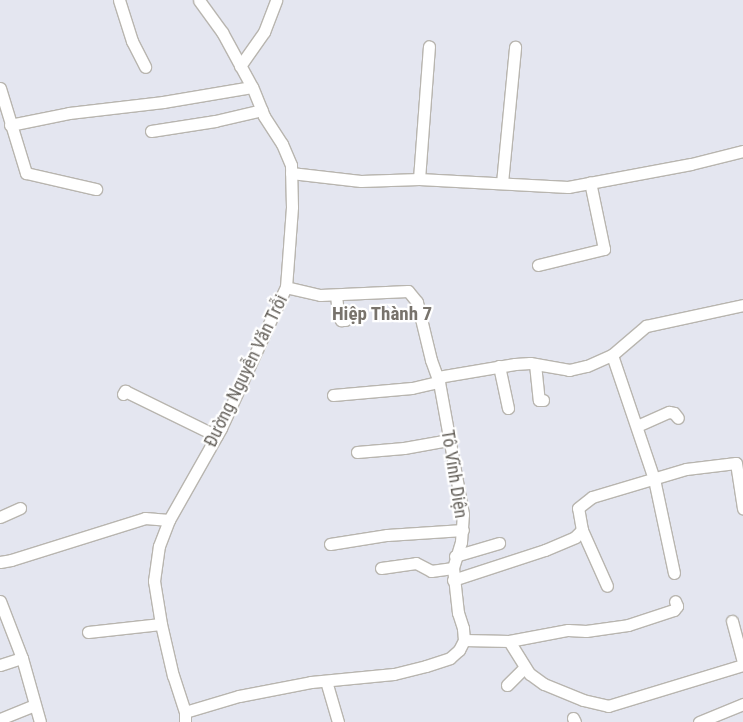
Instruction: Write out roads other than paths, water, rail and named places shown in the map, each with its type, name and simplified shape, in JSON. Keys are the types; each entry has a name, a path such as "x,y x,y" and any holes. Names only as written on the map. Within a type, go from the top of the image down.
{"street":[{"path":"119,0 132,41 145,67"},
{"name":"Đường Nguyễn Văn Trỗi","path":"185,717 161,624 154,581 159,546 170,520 217,436 264,339 286,287 292,207 291,165 282,144 262,110 252,87 222,32 199,0"},
{"path":"240,66 264,32 276,0"},
{"path":"419,179 429,46"},
{"path":"502,183 515,47"},
{"path":"10,125 69,112 163,102 252,87"},
{"path":"0,91 26,173 96,188"},
{"path":"151,131 214,121 262,110"},
{"path":"291,172 361,181 419,179 568,186 691,164 743,152"},
{"path":"538,265 605,248 590,182"},
{"name":"Tô Vĩnh Diện","path":"286,287 320,295 408,292 417,302 431,360 438,379 464,514 463,530 453,568 458,613 464,628 464,640"},
{"path":"336,295 338,314 341,320 345,320"},
{"path":"333,395 412,388 438,379 499,366 535,364 569,370 587,366 612,355 646,326 743,305"},
{"path":"612,355 654,479 674,573"},
{"path":"535,364 539,400 543,400"},
{"path":"499,366 508,408"},
{"path":"123,394 125,391 217,436"},
{"path":"637,426 669,412 674,413 678,418"},
{"path":"357,452 404,448 449,440"},
{"path":"607,586 582,530 578,508 592,497 686,469 734,462 737,465 743,508"},
{"path":"0,517 20,508"},
{"path":"0,562 145,518 170,520"},
{"path":"330,544 387,535 463,530"},
{"path":"453,580 545,550 575,537 582,530"},
{"path":"455,556 499,543"},
{"path":"381,568 416,563 431,571 453,568"},
{"path":"0,600 22,658 40,722"},
{"path":"185,717 246,695 326,681 394,674 426,666 450,658 459,650 464,640 509,641 568,630 586,631 628,625 674,610 677,606 676,601"},
{"path":"509,641 530,674 544,684 594,704 608,706 743,664 732,621"},
{"path":"88,632 161,624"},
{"path":"0,665 22,658"},
{"path":"507,685 525,667"},
{"path":"326,681 338,722"},
{"path":"698,722 743,704"},
{"path":"0,719 34,705"}],"district":[{"name":"Hiệp Thành 7","path":"382,314"}]}
